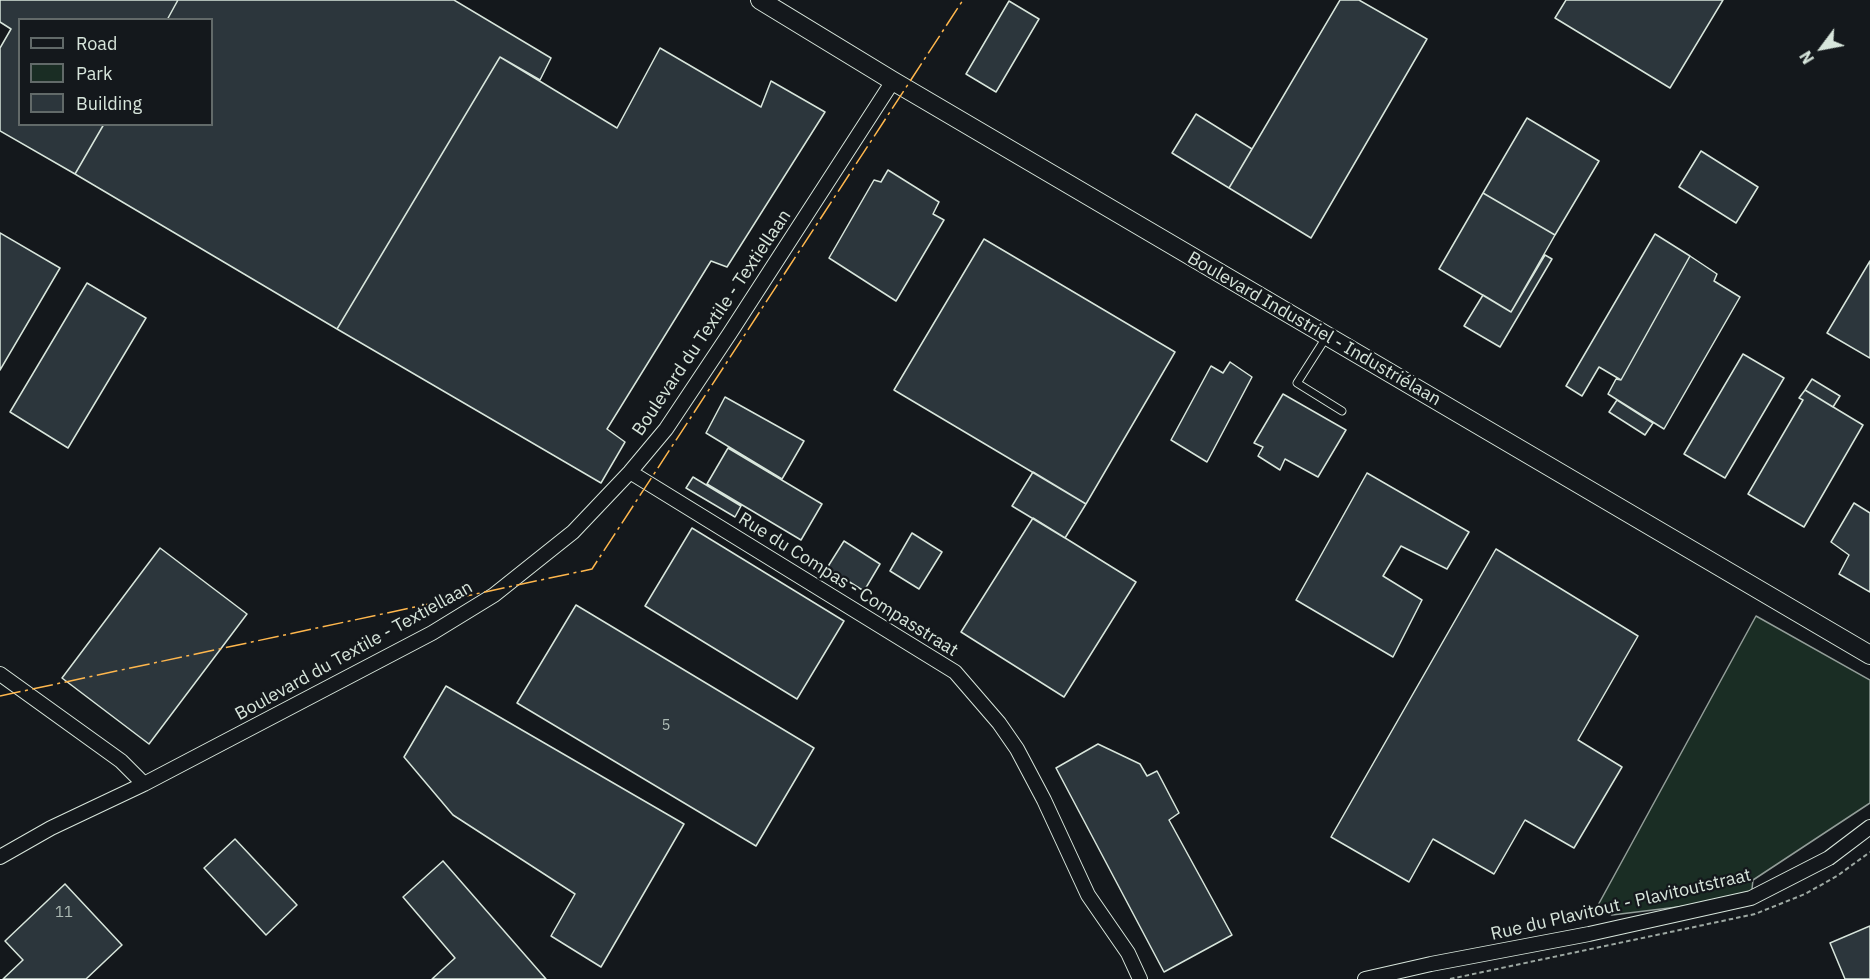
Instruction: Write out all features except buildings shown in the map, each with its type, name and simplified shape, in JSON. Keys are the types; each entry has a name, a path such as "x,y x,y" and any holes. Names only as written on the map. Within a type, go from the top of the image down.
{"main road":[{"name":"Boulevard Industriel - Industriélaan","path":"760,0 893,81 1870,655"}],"street":[{"name":"Boulevard du Textile - Textiellaan","path":"0,857 51,828 144,784 432,633 494,595 573,532 630,472 666,429 893,81"},
{"name":"Rue du Compas - Compasstraat","path":"630,472 955,672 999,723 1017,749 1044,800 1088,895 1128,953 1140,979"},
{"path":"0,674 121,761 144,784"},
{"name":"Rue du Plavitout - Plavitoutstraat","path":"1365,979 1589,934 1751,898 1829,858 1870,827"}],"lane":[{"path":"1327,336 1297,383 1342,411"}],"green space":[{"path":"1756,616 1870,680 1870,803 1753,880 1751,898 1612,915 1597,907"}],"power":[{"path":"0,696 592,569 963,0"}]}
